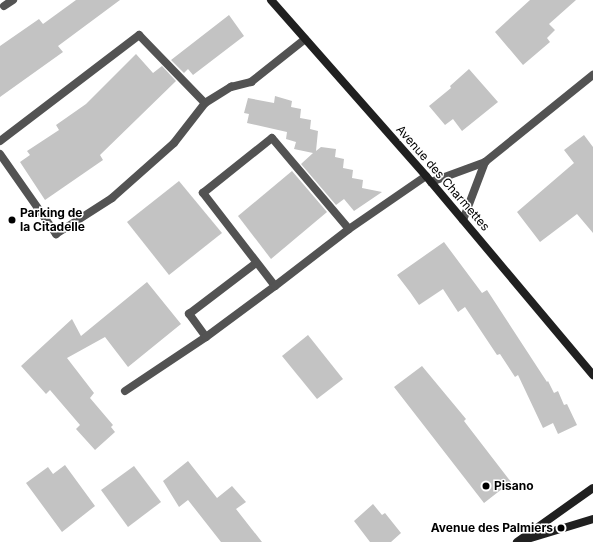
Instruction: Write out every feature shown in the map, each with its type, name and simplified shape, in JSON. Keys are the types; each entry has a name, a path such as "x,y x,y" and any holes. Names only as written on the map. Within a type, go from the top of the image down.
{"street":[{"name":"Avenue des Charmettes","path":"271,0 429,179 593,375"},
{"path":"518,542 593,488"},
{"path":"518,542 593,519"}],"lane":[{"path":"4,6 13,0"},
{"path":"0,141 139,36 205,103"},
{"path":"0,154 56,234 112,198 174,144 205,103 231,87 251,82 305,38"},
{"path":"125,392 206,337 275,286 349,228 429,179 485,162 593,76"},
{"path":"275,286 203,193 272,138 349,228"},
{"path":"463,220 485,162"},
{"path":"206,337 189,314 256,263"}],"building":[{"path":"76,0 120,0 58,46 63,52 0,97 0,46 39,19 43,24"},
{"path":"530,0 576,0 549,24 555,30 547,38 550,42 523,65 495,32"},
{"path":"229,15 244,36 193,75 188,69 184,73 171,60"},
{"path":"136,54 153,73 162,66 176,81 100,155 103,160 45,200 20,162 30,155 27,151 59,130 56,125 86,104"},
{"path":"469,69 498,102 462,131 453,119 445,125 429,106 451,88 450,86"},
{"path":"275,96 292,101 291,107 301,109 300,118 311,120 310,129 318,131 316,151 321,147 336,149 335,157 344,159 343,168 353,170 352,178 363,180 362,188 382,192 354,211 344,199 336,205 301,164 313,153 294,149 296,142 286,139 287,132 247,123 249,114 244,113 248,98 274,103"},
{"path":"584,135 593,147 593,233 577,214 540,242 517,212 574,163 564,150"},
{"path":"292,171 327,212 271,259 238,216"},
{"path":"179,181 222,233 169,275 127,222"},
{"path":"444,242 482,293 487,290 547,382 548,381 554,393 558,391 564,405 567,404 577,425 558,434 553,423 543,428 518,375 515,377 500,354 497,355 465,307 458,312 443,289 419,305 397,275"},
{"path":"147,282 181,324 128,367 105,337 67,358 94,393 90,398 113,425 111,427 115,432 95,450 76,429 80,425 50,390 46,394 21,366 72,319 81,336"},
{"path":"308,335 343,379 317,399 282,356"},
{"path":"422,366 466,419 464,421 511,482 484,503 394,387"},
{"path":"188,461 217,498 232,486 246,502 236,509 262,542 221,542 188,500 179,507 163,481"},
{"path":"65,465 95,506 62,532 26,483 48,467 53,474"},
{"path":"134,466 161,502 128,527 101,490"},
{"path":"373,504 382,515 385,513 401,533 391,542 370,542 354,521"}],"place":[{"name":"Parking de la Citadelle","path":"12,220"},
{"name":"Pisano","path":"486,486"},
{"name":"Avenue des Palmiers","path":"561,528"}]}
